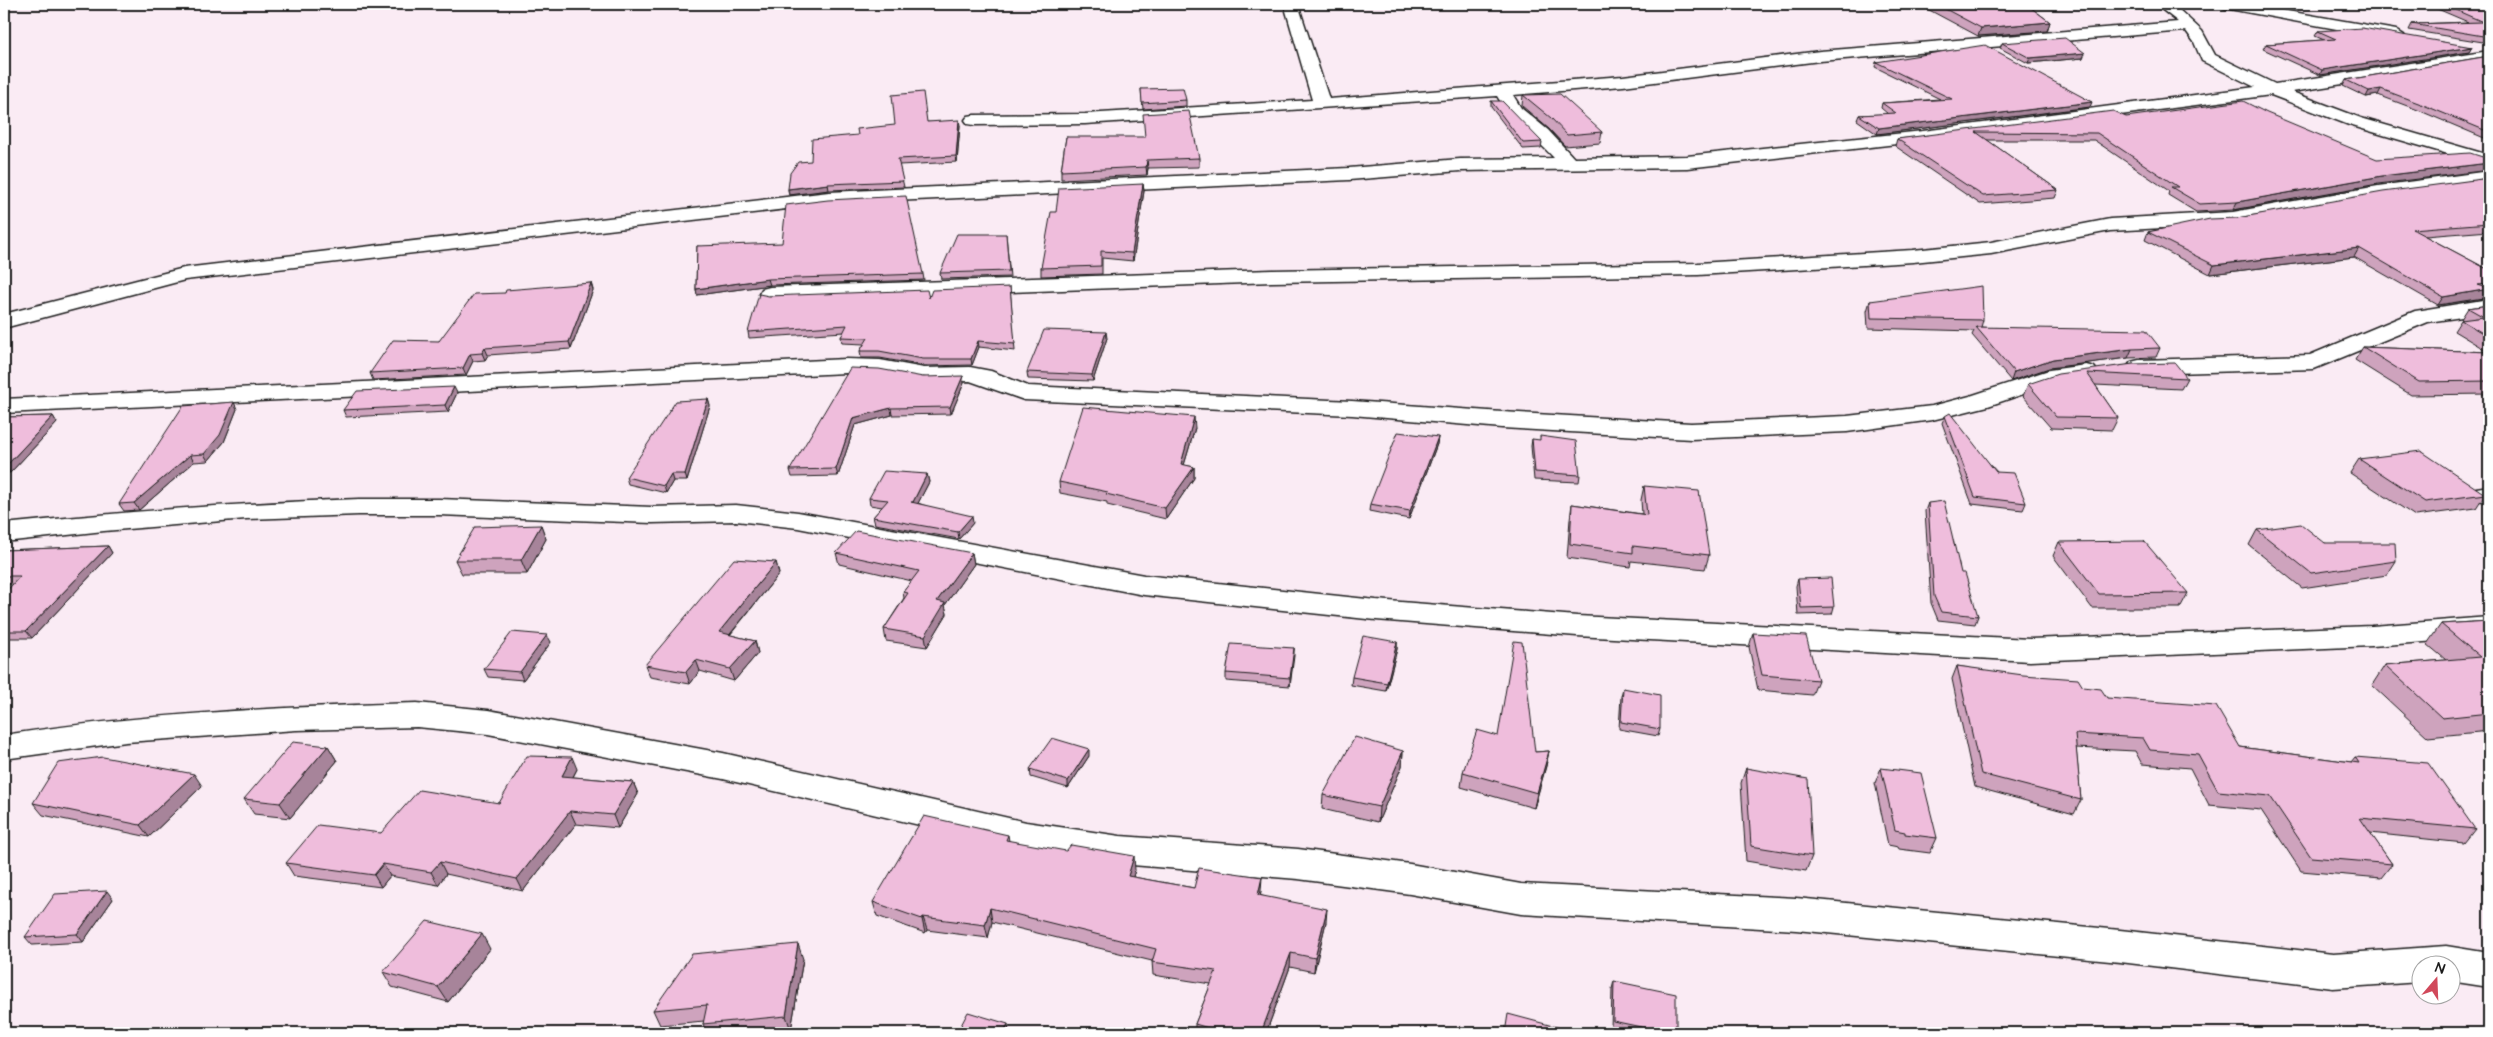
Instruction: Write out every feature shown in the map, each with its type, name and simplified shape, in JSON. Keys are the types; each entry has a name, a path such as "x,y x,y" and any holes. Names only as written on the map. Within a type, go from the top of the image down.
{"street":[{"path":"1291,4 1322,104"},
{"path":"2162,4 2177,13 2206,45 2208,58 2251,78 2271,90 2337,116 2489,161"},
{"path":"2224,4 2414,38"},
{"path":"974,120 1085,119 1322,104 1623,81 1820,56 2189,26"},
{"path":"2461,45 2489,48"},
{"path":"4,321 184,274 829,198 1349,174 1460,165 1713,160 1923,136 2271,90 2489,56"},
{"path":"1501,90 1514,110 1542,134 1569,164"},
{"path":"770,294 1272,276 1698,269 1904,256 1991,248 2102,226 2233,218 2378,192 2489,177"},
{"path":"4,406 853,366 924,374 970,374 983,376 1024,393 1352,408 1502,420 1691,431 1847,424 1932,414 1979,401 2048,378 2116,369 2314,362 2423,316 2489,306"},
{"path":"4,533 104,522 227,512 350,508 439,507 652,515 736,513 798,520 1144,584 1376,610 1577,626 2030,650 2372,636 2489,627"},
{"path":"4,747 126,730 296,718 416,715 488,722 723,766 1017,834 1120,850 1298,864 1410,879 1521,899 1796,914 2120,946 2333,971 2410,966"},
{"path":"2460,965 2489,970"}],"building":[{"path":"1936,4 2026,4 2050,22 1981,28"},
{"path":"2442,4 2489,4 2489,37 2412,24 2483,22"},
{"path":"2362,28 2472,47 2322,70 2266,44 2336,39 2318,31"},
{"path":"2065,38 2085,53 2030,58 2002,43"},
{"path":"1985,45 2092,102 1879,128 1859,115 1896,113 1882,103 1952,99 1876,62"},
{"path":"2489,56 2489,132 2381,89 2369,91 2346,80"},
{"path":"1183,88 1186,100 1142,103 1141,89"},
{"path":"923,92 927,122 959,120 956,156 898,159 903,181 828,184 788,189 790,173 798,162 811,161 812,139 858,135 857,129 895,125 892,95"},
{"path":"1560,94 1602,132 1567,135 1551,118 1523,95"},
{"path":"1491,101 1502,101 1542,142 1523,143"},
{"path":"2243,101 2377,159 2470,153 2489,159 2489,163 2382,176 2237,202 2200,204 2171,187 2178,187 2097,133 1976,132 2058,190 1983,196 1897,139 2113,111 2126,117"},
{"path":"1189,111 1199,158 1147,160 1146,167 1061,171 1066,137 1145,137 1143,114"},
{"path":"2489,178 2489,223 2412,229 2489,270 2489,284 2477,285 2489,289 2443,297 2359,248 2214,265 2148,232 2210,219 2237,218 2383,192"},
{"path":"1143,184 1132,253 1101,251 1101,266 1041,268 1051,212 1056,212 1059,188"},
{"path":"906,196 923,274 768,279 696,289 697,246 782,243 786,205 828,200"},
{"path":"957,234 1006,234 1009,271 940,273"},
{"path":"591,283 569,342 485,348 482,353 470,354 463,368 370,373 393,340 439,341 474,294 505,293 506,290"},
{"path":"1982,286 1983,320 1871,318 1870,301"},
{"path":"1010,287 1015,344 978,341 971,359 923,359 879,351 860,351 868,338 841,337 847,325 748,332 759,294 769,296 927,290 929,298 932,290"},
{"path":"2489,305 2489,337 2461,320 2484,317 2468,308"},
{"path":"1976,327 2146,330 2160,348 2132,349 2053,359 2014,372"},
{"path":"1044,330 1106,332 1092,375 1027,372"},
{"path":"2363,347 2489,352 2489,381 2419,382"},
{"path":"2175,363 2187,378 2087,373 2118,418 2056,417 2028,384 2058,374 2133,364"},
{"path":"850,368 879,369 923,377 963,376 950,407 891,408 853,418 836,469 790,470"},
{"path":"454,387 445,405 343,410 357,391"},
{"path":"708,399 685,474 671,474 664,486 626,477 676,401"},
{"path":"234,402 220,435 204,454 190,455 134,503 119,504 183,406"},
{"path":"1083,407 1194,417 1181,464 1194,467 1165,508 1106,494 1108,492 1059,482"},
{"path":"1950,413 1996,472 2014,473 2026,503 1975,497 1945,416"},
{"path":"53,416 6,466 4,466 4,417"},
{"path":"1398,432 1438,437 1410,511 1370,504"},
{"path":"1540,436 1576,441 1580,475 1535,472 1532,439 1540,440"},
{"path":"2421,451 2485,494 2425,502 2359,459"},
{"path":"884,471 927,474 913,502 911,502 972,516 958,532 873,517 888,500 869,498"},
{"path":"1644,486 1699,491 1709,555 1633,546 1633,553 1570,544 1572,504 1647,515"},
{"path":"1944,501 1961,573 1965,573 1978,616 1941,612 1934,596 1928,503"},
{"path":"2301,524 2325,543 2395,543 2396,561 2311,573 2257,530"},
{"path":"541,525 521,560 455,560 475,527"},
{"path":"856,531 972,553 937,601 945,603 925,636 884,629 908,593 903,592 919,571 836,553"},
{"path":"2144,541 2188,593 2099,594 2059,542"},
{"path":"108,546 26,631 4,631 4,594 20,576 4,576 4,550"},
{"path":"734,559 776,562 719,632 755,641 730,669 696,660 686,672 645,665"},
{"path":"1831,578 1834,607 1801,608 1798,579"},
{"path":"2489,621 2489,713 2442,718 2385,665 2480,657 2441,624"},
{"path":"512,632 547,635 520,672 484,669"},
{"path":"1753,633 1806,636 1818,680 1762,675"},
{"path":"1363,636 1397,642 1387,683 1352,677"},
{"path":"1514,641 1522,642 1535,752 1549,751 1537,793 1463,772 1477,730 1498,736"},
{"path":"1231,644 1294,648 1290,678 1226,673"},
{"path":"1957,666 2023,675 2078,679 2083,687 2101,689 2107,698 2216,706 2240,747 2359,763 2355,757 2428,763 2475,829 2360,818 2392,864 2311,857 2270,796 2218,791 2198,754 2150,750 2143,738 2075,734 2081,800 1981,774"},
{"path":"1623,688 1660,695 1660,729 1621,722"},
{"path":"1355,737 1403,751 1379,807 1323,795"},
{"path":"1052,738 1089,749 1068,781 1030,769"},
{"path":"293,742 328,746 280,803 244,799"},
{"path":"527,756 572,757 562,776 633,782 613,815 570,811 517,879 440,862 431,872 383,864 374,875 286,863 318,825 381,833 419,790 499,803"},
{"path":"103,757 194,774 140,825 33,803 58,763"},
{"path":"1746,768 1808,779 1812,856 1751,846"},
{"path":"1881,768 1921,773 1937,838 1905,834 1905,832 1895,830"},
{"path":"924,816 1008,835 1006,840 1066,851 1071,845 1134,856 1128,876 1194,888 1199,868 1262,877 1258,895 1327,909 1315,958 1291,953 1261,1033 1225,1033 1195,1024 1216,971 1152,962 1156,949 990,908 985,925 923,917 922,919 873,902"},
{"path":"107,891 77,934 25,937 55,894"},
{"path":"427,921 482,934 438,987 383,972"},
{"path":"798,944 786,1016 703,1024 707,1005 653,1010 692,954"},
{"path":"1614,981 1676,994 1676,1033 1613,1021"},
{"path":"968,1012 1008,1024 1003,1033 957,1033"},
{"path":"1508,1014 1568,1030 1567,1033 1505,1033"}]}
